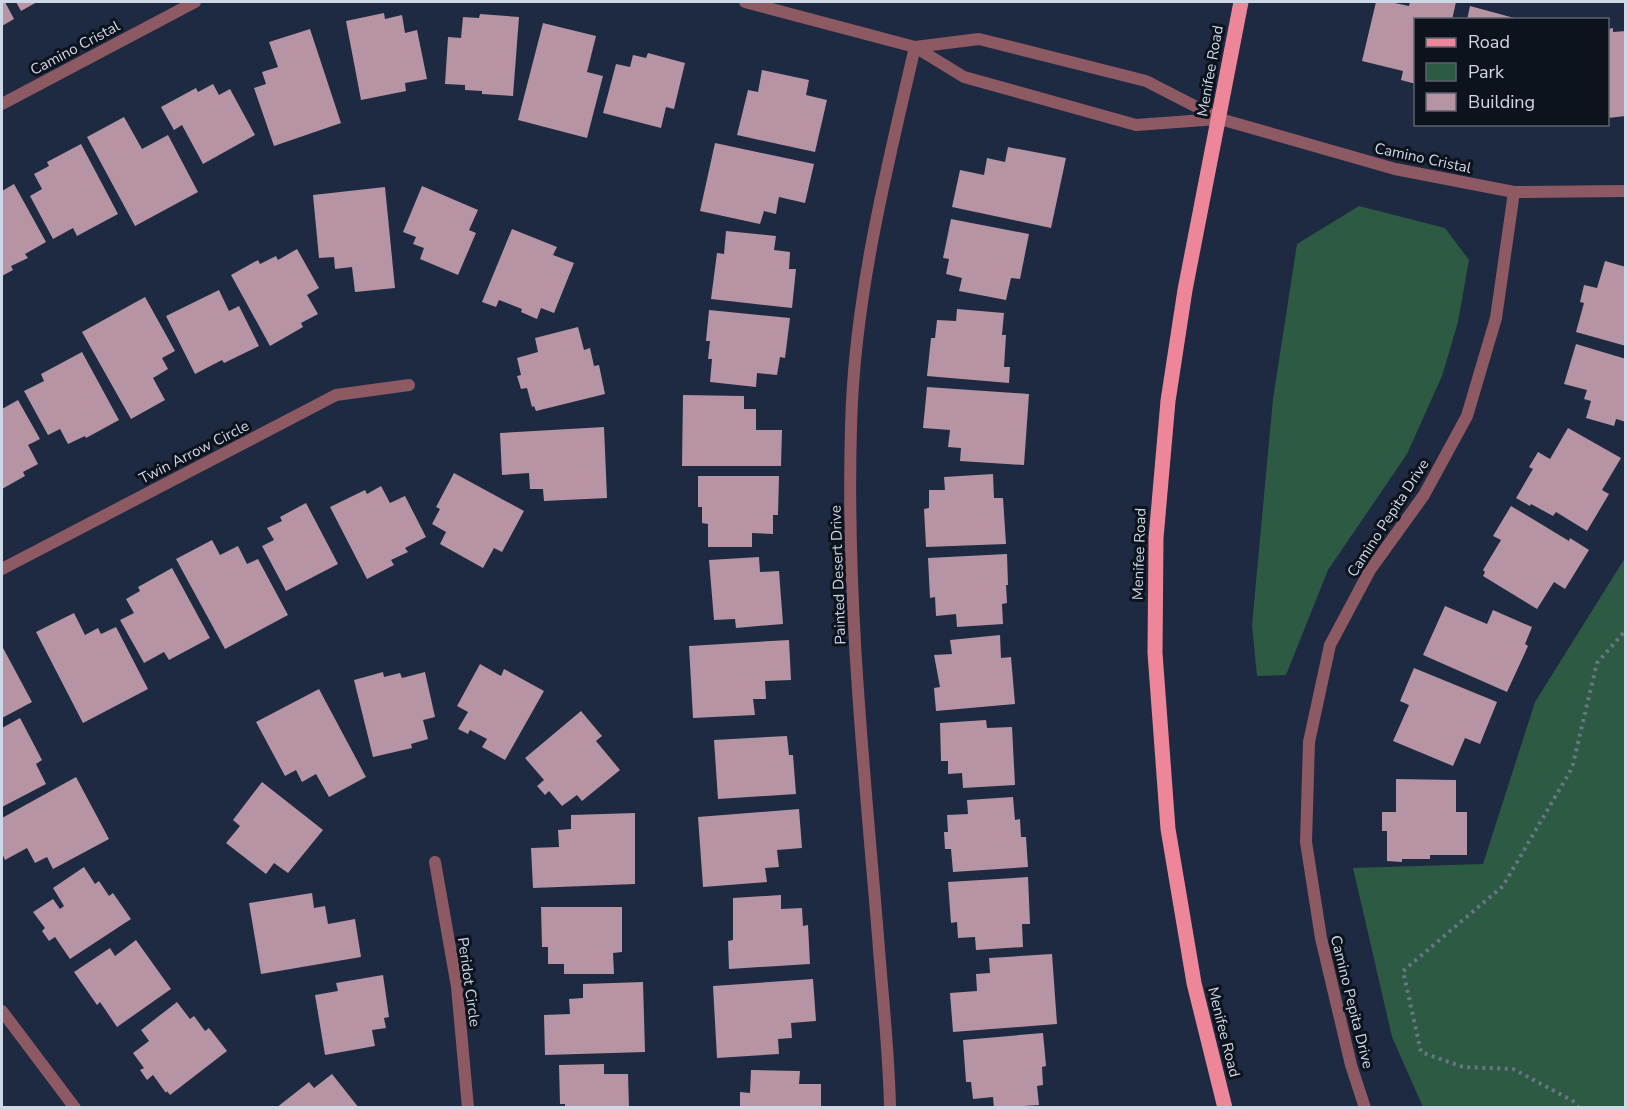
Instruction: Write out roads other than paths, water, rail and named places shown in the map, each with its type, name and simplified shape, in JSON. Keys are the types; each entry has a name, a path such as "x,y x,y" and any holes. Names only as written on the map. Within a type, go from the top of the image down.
{"main road":[{"name":"Menifee Road","path":"1225,1107 1194,983 1168,829 1155,653 1156,538 1168,401 1185,290 1241,2"}],"street":[{"name":"Camino Cristal","path":"2,104 195,2"},
{"name":"Camino Cristal","path":"745,2 915,47 964,77 1136,125 1220,119"},
{"name":"Camino Cristal","path":"915,47 979,39 1146,81 1220,119 1395,169 1514,192 1626,191"},
{"name":"Painted Desert Drive","path":"890,1107 853,631 851,425 856,350 870,250 882,187 915,47"},
{"name":"Camino Pepita Drive","path":"1365,1107 1351,1065 1321,938 1306,842 1309,742 1330,645 1370,570 1424,495 1467,416 1496,318 1514,192"},
{"name":"Twin Arrow Circle","path":"2,569 336,395 409,385"},
{"name":"Peridot Circle","path":"435,862 457,987 468,1107"},
{"path":"2,1011 75,1107"}]}
